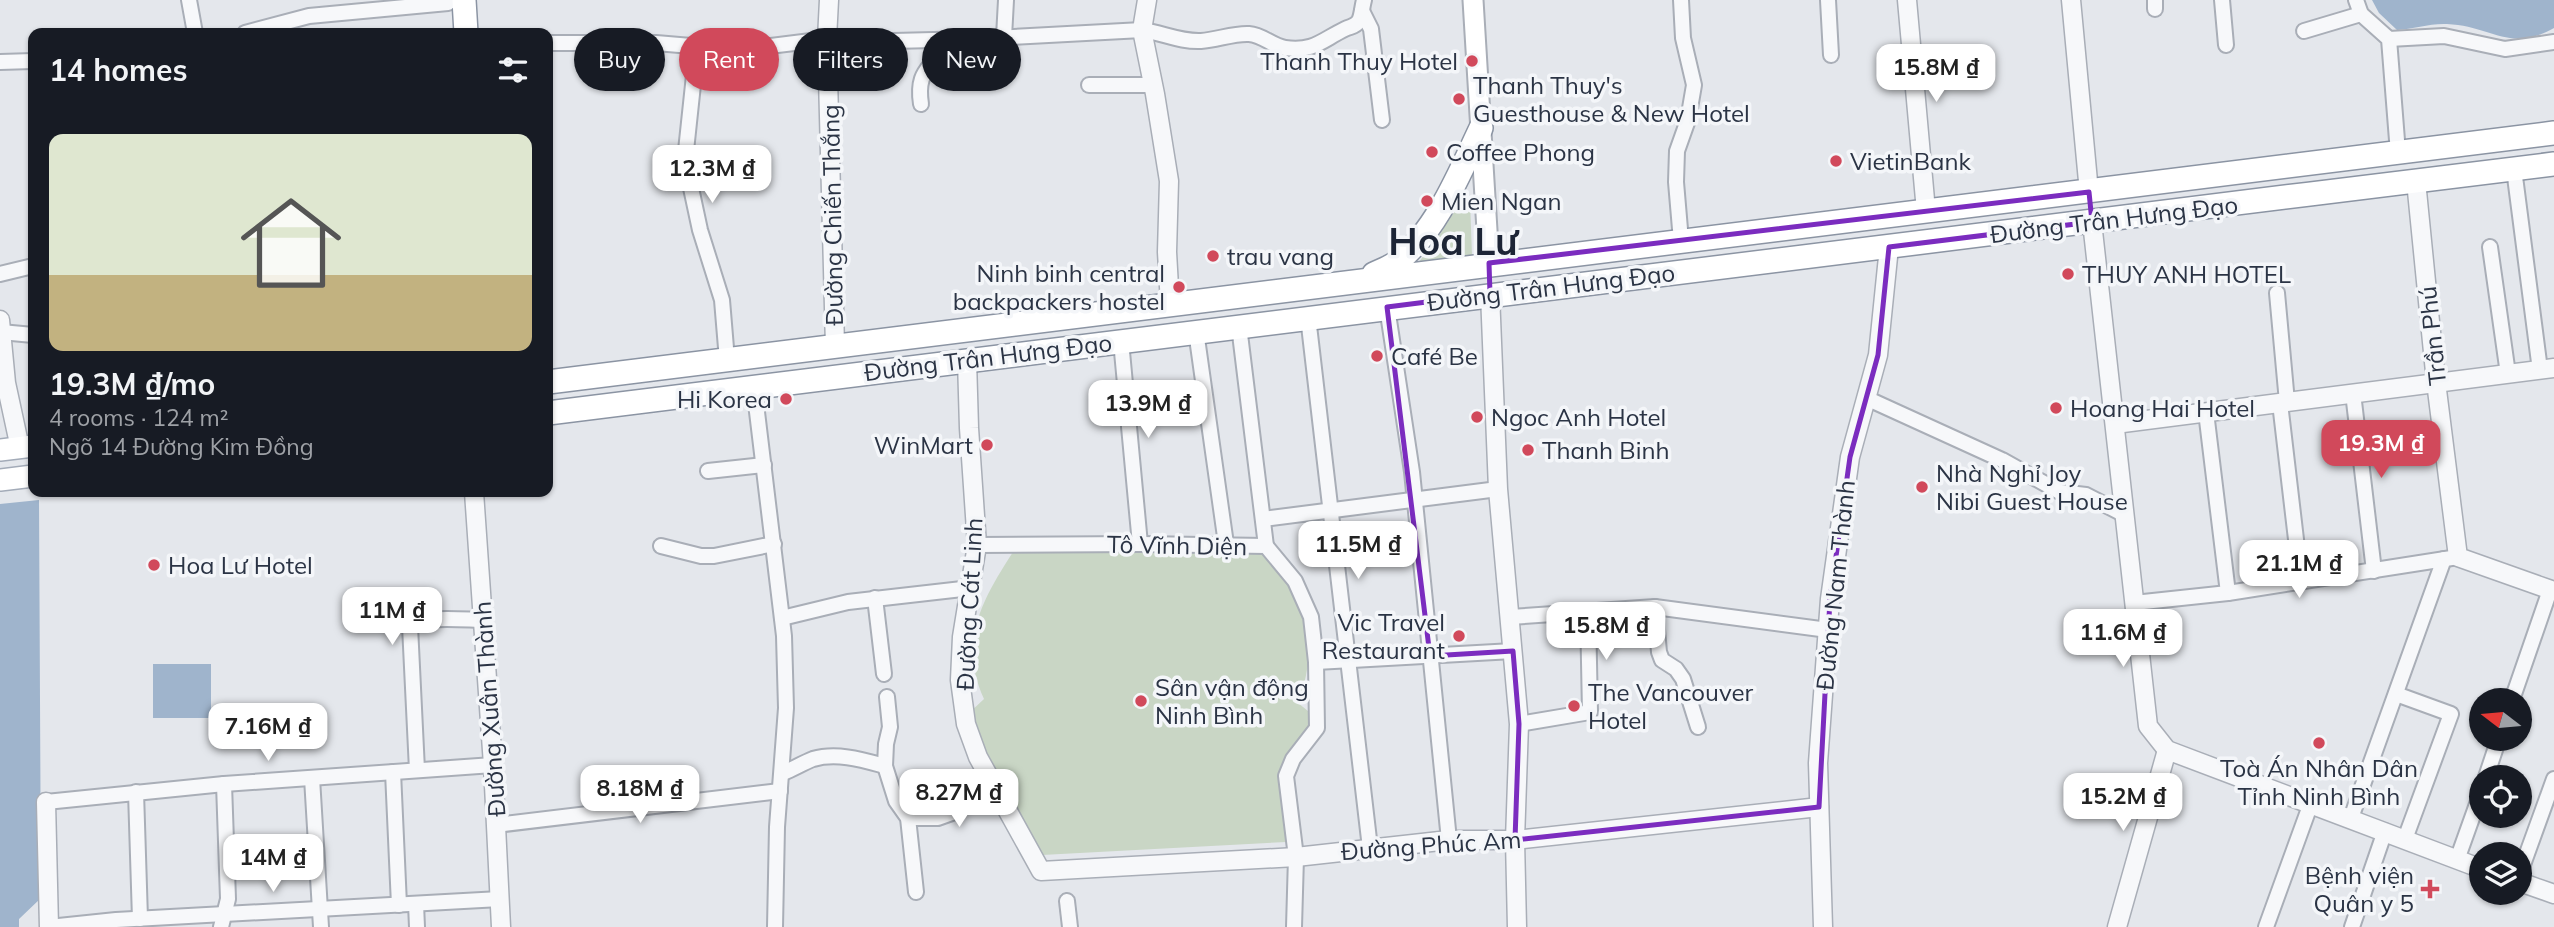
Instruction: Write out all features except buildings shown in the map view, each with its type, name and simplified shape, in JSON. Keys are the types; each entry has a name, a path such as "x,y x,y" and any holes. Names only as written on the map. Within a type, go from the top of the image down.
{"highway":[{"path":"450,28 453,1"},
{"path":"453,1 464,28"},
{"path":"1363,280 1397,263 1423,238 1459,176 1481,128"},
{"name":"Đường Trân Hưng Đạo","path":"553,381 1489,263 2089,192 2554,133"},
{"path":"2406,152 2416,181"},
{"name":"Đường Trân Hưng Đạo","path":"553,412 1490,293 1889,247 2554,164"},
{"path":"2089,192 2092,222"},
{"path":"1489,263 1490,293"}],"main road":[{"path":"1474,0 1489,263"},
{"path":"0,480 28,477"}],"street":[{"path":"189,0 193,28"},
{"name":"Đường Chiến Thắng","path":"828,28 829,0"},
{"path":"1004,28 1006,0"},
{"path":"1147,0 1142,30 1154,85 1169,181 1167,252 1170,304"},
{"path":"1681,0 1683,38 1694,85 1688,120 1677,150 1676,182 1681,241"},
{"path":"1828,0 1831,55"},
{"path":"1907,0 1926,211"},
{"path":"2071,0 2089,192"},
{"path":"2222,0 2226,45"},
{"path":"264,28 309,16 453,1"},
{"path":"1021,36 1142,30 1183,41 1204,41 1248,34 1285,48 1314,47 1356,25 1363,6"},
{"path":"1363,6 1371,29 1382,120"},
{"path":"2304,32 2358,7 2389,39 2406,152"},
{"path":"2389,39 2444,36 2505,49 2554,42"},
{"path":"553,43 679,45"},
{"path":"0,62 28,61"},
{"path":"921,104 919,81 922,77"},
{"path":"1089,85 1154,85"},
{"path":"692,91 685,160 700,230 722,300 727,360"},
{"name":"Đường Chiến Thắng","path":"828,91 835,346"},
{"path":"2115,424 2547,369 2514,169"},
{"name":"Trần Phú","path":"2416,181 2451,558"},
{"path":"2092,222 2148,726 2167,750 2469,864"},
{"name":"Đường Nam Thành","path":"1823,927 1818,763 1828,630 1850,457 1878,355 1889,247"},
{"path":"2490,247 2508,374"},
{"path":"0,274 28,267"},
{"path":"1490,293 1498,489 1519,724 1515,840 1517,927"},
{"path":"2277,293 2301,582"},
{"path":"1387,307 1414,499 1449,839"},
{"path":"1308,317 1370,848"},
{"path":"0,320 7,427 18,448"},
{"path":"1239,326 1266,546"},
{"path":"1196,331 1226,544"},
{"path":"1,332 28,335"},
{"path":"1121,341 1140,544"},
{"name":"Đường Cát Linh","path":"967,360 977,545 962,637 960,680 966,724 978,757 1041,871"},
{"path":"754,387 782,618 786,708 775,927"},
{"path":"2353,393 2374,571"},
{"path":"1866,398 2002,460 2060,492 2086,495 2125,515"},
{"path":"2206,412 2228,593"},
{"path":"708,471 764,465"},
{"path":"1263,519 1498,489"},
{"name":"Đường Xuân Thành","path":"474,497 494,765 501,927"},
{"path":"662,546 701,556 714,556 774,544"},
{"name":"Tô Vĩnh Diện","path":"977,545 1266,546 1295,581 1306,605 1311,617 1316,662 1317,728 1293,759 1286,776 1296,857 1294,927"},
{"path":"2351,818 2396,694 2451,558"},
{"path":"2134,603 2228,593 2451,558 2552,590 2516,688"},
{"path":"782,618 848,602 971,588"},
{"path":"875,598 884,674"},
{"path":"1510,617 1655,607 1828,630"},
{"path":"1655,607 1659,652 1662,660 1676,669 1683,679 1698,727"},
{"path":"1519,724 1590,712 1588,612"},
{"path":"416,771 411,626 414,623 441,620 484,621"},
{"path":"1316,662 1513,651"},
{"path":"2396,694 2451,714 2405,839"},
{"path":"887,697 890,727 886,744 886,766 896,801 908,818 916,892"},
{"path":"2116,927 2167,750"},
{"path":"783,773 814,759 832,757 860,759 886,766"},
{"path":"494,765 224,784 46,802 49,927 140,919 223,920 321,909 500,899"},
{"path":"393,772 399,905"},
{"path":"312,778 321,927"},
{"path":"2531,842 2554,779"},
{"path":"223,920 228,899 224,784"},
{"path":"908,818 938,818 952,813 955,798 995,787"},
{"path":"496,825 780,791"},
{"path":"136,792 140,919"},
{"path":"2266,927 2311,803"},
{"name":"Đường Phúc Am","path":"1041,871 1296,857 1449,839 1515,840 1819,807"},
{"path":"2457,860 2469,826"},
{"path":"2352,927 2385,831"},
{"path":"2532,886 2554,894"},
{"path":"1068,901 1070,927"},
{"path":"416,904 417,927"}],"highlighted area":[{"path":"2089,192 2092,222 1889,247 1878,355 1850,457 1830,599 1819,807 1515,840 1519,724 1513,651 1430,656 1387,307 1490,294 1489,263"}],"green space":[{"path":"1463,198 1470,200 1472,256 1418,263"},
{"name":"Sân vận động Ninh Bình","path":"1265,550 1292,586 1304,614 1307,629 1308,659 1298,703 1313,715 1311,730 1279,770 1286,842 1042,855 968,714 984,699 973,659 977,622 992,587 1013,552"}],"water":[{"path":"2372,0 2554,0 2554,28 2525,38 2500,36 2447,24 2397,30 2379,13"},
{"path":"39,500 41,898 19,919 19,927 0,927 0,504"},
{"path":"153,664 211,664 211,718 153,718"}],"place":[{"name":"Thanh Thuy Hotel","path":"1472,61"},
{"name":"Thanh Thuy's Guesthouse & New Hotel","path":"1459,99"},
{"name":"Coffee Phong","path":"1432,152"},
{"name":"VietinBank","path":"1836,161"},
{"name":"Mien Ngan","path":"1427,201"},
{"name":"trau vang","path":"1213,256"},
{"name":"THUY ANH HOTEL","path":"2068,274"},
{"name":"Ninh binh central backpackers hostel","path":"1179,287"},
{"name":"Café Be","path":"1377,356"},
{"name":"Hi Korea","path":"786,399"},
{"name":"Hoang Hai Hotel","path":"2056,408"},
{"name":"Ngoc Anh Hotel","path":"1477,417"},
{"name":"WinMart","path":"987,445"},
{"name":"Thanh Binh","path":"1528,450"},
{"name":"Nhà Nghỉ Joy Nibi Guest House","path":"1922,487"},
{"name":"Hoa Lư Hotel","path":"154,565"},
{"name":"Vic Travel Restaurant","path":"1459,636"},
{"name":"Sân vận động Ninh Bình","path":"1141,701"},
{"name":"The Vancouver Hotel","path":"1574,706"},
{"name":"Toà Án Nhân Dân Tỉnh Ninh Bình","path":"2319,743"},
{"name":"Bệnh viện Quân y 5","path":"2430,889"}],"district":[{"name":"Hoa Lư","path":"1453,241"}]}
